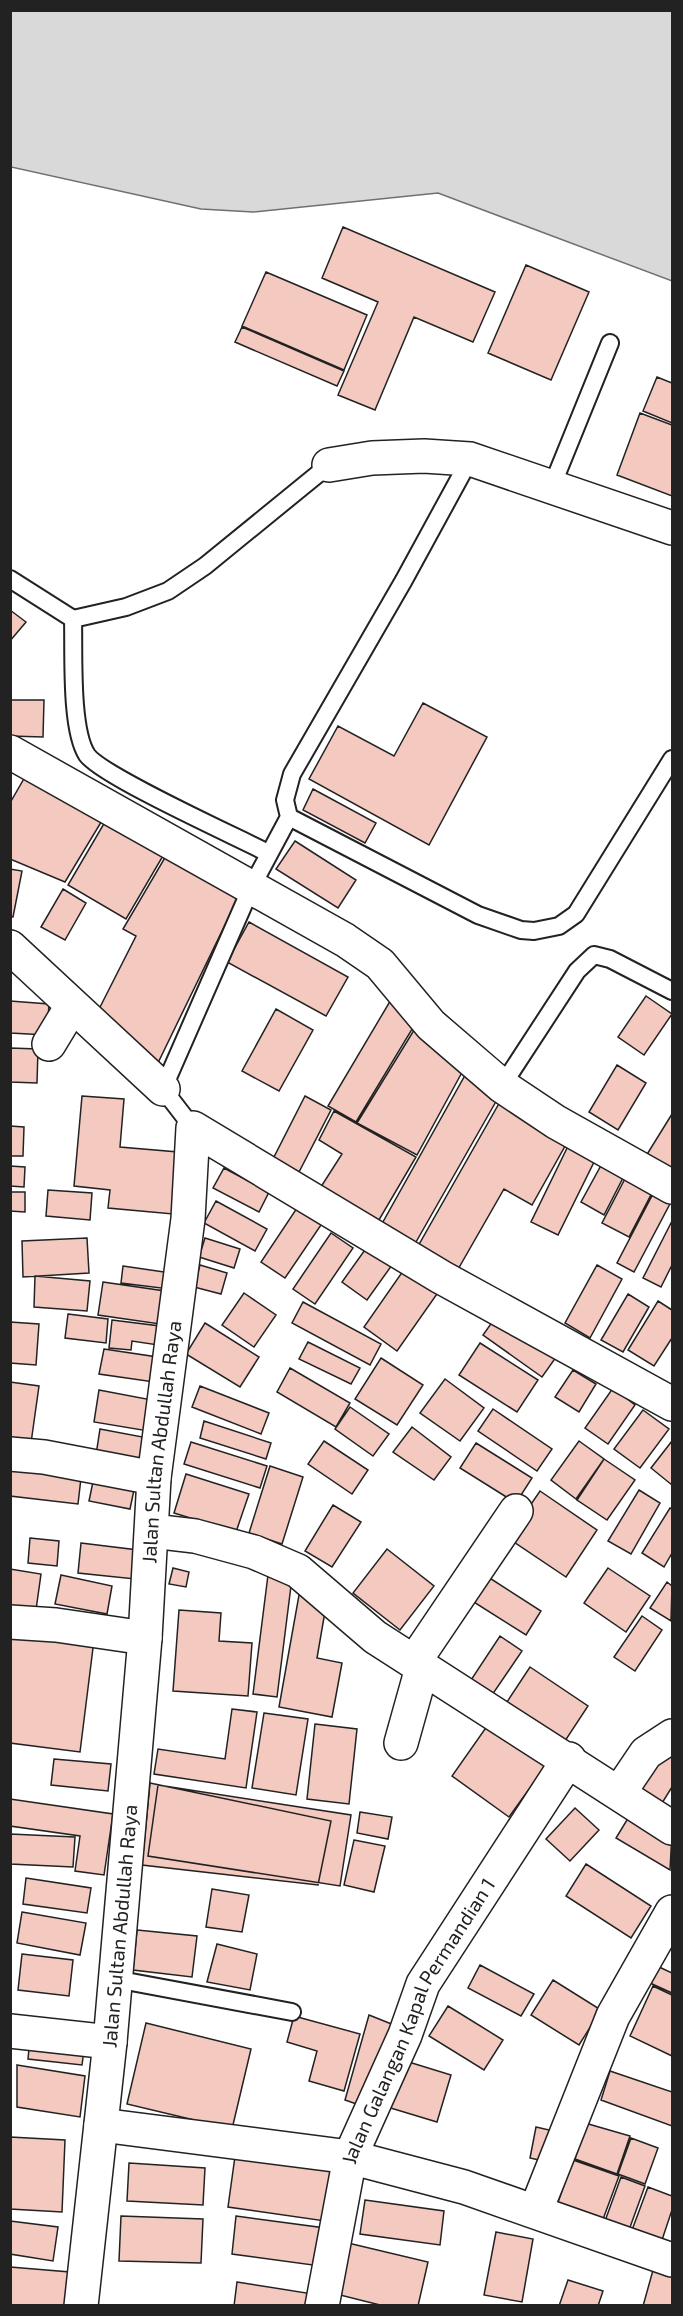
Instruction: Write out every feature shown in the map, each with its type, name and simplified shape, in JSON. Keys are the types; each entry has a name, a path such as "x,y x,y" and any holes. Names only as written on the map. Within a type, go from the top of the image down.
{"street":[{"path":"329,465 372,458 424,456 470,459 672,528"},
{"path":"10,752 345,940 380,964 431,1025 502,1086 556,1122 672,1187"},
{"path":"10,947 163,1089"},
{"path":"49,1044 72,1006"},
{"path":"193,1128 441,1277 672,1404"},
{"name":"Jalan Sultan Abdullah Raya","path":"81,2306 110,2042 145,1638 154,1478 188,1219 193,1128"},
{"path":"10,1454 44,1457 154,1478"},
{"path":"401,1743 418,1665 516,1511"},
{"path":"152,1532 195,1536 278,1561 297,1571 375,1637 569,1759 672,1828"},
{"path":"10,1622 56,1625 145,1638"},
{"path":"619,1793 646,1753 672,1736"},
{"name":"Jalan Galangan Kapal Permandian 1","path":"322,2306 350,2157 405,2035 423,1984 569,1759"},
{"path":"536,2210 614,2016 672,1912"},
{"path":"10,2031 110,2042"},
{"path":"101,2125 350,2157 464,2187 536,2210 672,2260"}],"lane":[{"path":"552,486 610,343"},
{"path":"193,1128 163,1089 251,888 289,817 285,800 292,774 404,580 470,459"},
{"path":"10,579 73,619 126,607 168,591 213,559 329,465"},
{"path":"73,619 78,733 88,756 119,777 268,853"},
{"path":"289,817 478,915 521,930 534,931 559,926 576,914 672,759"},
{"path":"502,1086 577,971 594,955 610,959 672,991"},
{"path":"115,1978 292,2012"}],"shaded area":[{"path":"11,10 672,11 672,281 438,193 253,212 201,209 11,167"}],"building":[{"path":"343,227 495,292 473,342 414,317 375,410 338,395 378,302 322,278"},
{"path":"526,265 589,292 551,380 488,353"},
{"path":"266,272 367,315 344,370 242,326"},
{"path":"242,327 344,371 337,386 235,342"},
{"path":"657,377 672,383 672,423 643,411"},
{"path":"640,413 672,425 672,496 617,475"},
{"path":"10,610 26,622 10,641"},
{"path":"10,700 44,700 43,737 10,736"},
{"path":"423,703 487,737 429,845 309,779 338,726 394,756"},
{"path":"29,770 106,814 65,882 10,859 10,803"},
{"path":"313,789 376,823 365,843 303,810"},
{"path":"109,815 167,849 126,919 68,885"},
{"path":"295,841 356,880 338,908 276,869"},
{"path":"170,849 241,892 155,1069 95,1017 136,936 123,929"},
{"path":"10,869 22,871 13,917 10,917"},
{"path":"63,889 86,903 65,940 41,927"},
{"path":"249,922 348,977 326,1016 227,962"},
{"path":"646,996 672,1014 644,1055 618,1037"},
{"path":"392,998 417,1021 356,1122 328,1106"},
{"path":"10,1001 49,1004 47,1035 10,1033"},
{"path":"276,1009 313,1030 279,1091 242,1071"},
{"path":"419,1022 466,1065 417,1155 357,1123"},
{"path":"10,1048 38,1049 37,1083 10,1082"},
{"path":"617,1065 646,1083 618,1130 589,1112"},
{"path":"468,1070 498,1098 412,1249 379,1229"},
{"path":"82,1096 124,1099 120,1147 178,1152 173,1214 108,1208 110,1190 74,1186"},
{"path":"305,1096 331,1110 299,1172 273,1159"},
{"path":"501,1100 569,1139 532,1205 504,1189 457,1271 417,1248"},
{"path":"334,1111 416,1157 376,1225 317,1193 342,1154 319,1140"},
{"path":"672,1114 672,1172 641,1164"},
{"path":"10,1126 24,1127 23,1156 10,1156"},
{"path":"570,1142 597,1156 558,1235 531,1222"},
{"path":"604,1160 626,1172 604,1215 581,1202"},
{"path":"10,1166 25,1167 24,1187 10,1186"},
{"path":"224,1168 269,1192 259,1212 213,1188"},
{"path":"628,1173 655,1187 629,1237 602,1223"},
{"path":"48,1190 92,1193 90,1220 46,1216"},
{"path":"655,1190 672,1200 634,1272 617,1263"},
{"path":"10,1192 25,1192 25,1212 10,1211"},
{"path":"216,1201 267,1229 255,1251 204,1223"},
{"path":"297,1208 321,1225 285,1278 261,1262"},
{"path":"672,1221 672,1265 661,1287 643,1278"},
{"path":"331,1233 353,1248 315,1304 293,1289"},
{"path":"87,1238 89,1273 23,1277 22,1241"},
{"path":"205,1238 240,1249 234,1268 199,1257"},
{"path":"367,1247 392,1265 367,1300 342,1282"},
{"path":"410,1261 444,1284 397,1351 364,1327"},
{"path":"200,1265 227,1273 221,1294 194,1287"},
{"path":"597,1265 622,1279 590,1338 565,1323"},
{"path":"123,1266 171,1273 169,1289 121,1283"},
{"path":"35,1276 90,1281 87,1311 34,1307"},
{"path":"103,1282 165,1291 160,1324 98,1315"},
{"path":"244,1293 276,1315 254,1347 222,1325"},
{"path":"628,1294 649,1307 623,1352 601,1340"},
{"path":"658,1301 672,1310 672,1338 654,1366 628,1350"},
{"path":"303,1302 381,1344 370,1365 292,1323"},
{"path":"500,1311 559,1353 542,1377 483,1335"},
{"path":"68,1314 108,1319 106,1343 65,1338"},
{"path":"112,1320 160,1326 158,1345 132,1341 131,1350 109,1348"},
{"path":"10,1322 39,1324 36,1365 10,1363"},
{"path":"205,1323 259,1357 240,1387 186,1354"},
{"path":"308,1342 360,1368 351,1384 299,1359"},
{"path":"480,1343 538,1380 517,1412 459,1375"},
{"path":"104,1349 164,1358 161,1383 99,1374"},
{"path":"381,1358 423,1385 397,1425 355,1399"},
{"path":"290,1368 350,1403 336,1427 277,1392"},
{"path":"573,1370 596,1384 579,1412 555,1397"},
{"path":"445,1379 484,1408 460,1441 420,1413"},
{"path":"10,1382 39,1386 31,1443 10,1440"},
{"path":"200,1386 269,1413 261,1434 192,1407"},
{"path":"613,1388 635,1405 608,1444 585,1428"},
{"path":"99,1390 152,1400 148,1431 94,1422"},
{"path":"350,1407 389,1434 373,1456 335,1429"},
{"path":"493,1409 552,1449 537,1471 478,1431"},
{"path":"643,1410 669,1429 640,1468 614,1449"},
{"path":"204,1421 271,1443 266,1459 200,1438"},
{"path":"412,1427 451,1457 434,1480 393,1452"},
{"path":"100,1429 148,1438 144,1463 96,1455"},
{"path":"324,1441 368,1470 352,1494 308,1464"},
{"path":"579,1441 604,1459 576,1499 551,1480"},
{"path":"672,1441 672,1485 651,1468"},
{"path":"191,1442 267,1466 260,1488 184,1464"},
{"path":"476,1443 532,1478 516,1503 460,1468"},
{"path":"604,1459 635,1480 607,1520 577,1500"},
{"path":"270,1466 303,1477 282,1544 249,1533"},
{"path":"10,1470 81,1478 78,1504 10,1496"},
{"path":"186,1474 249,1494 236,1532 174,1513"},
{"path":"94,1477 135,1485 130,1509 89,1501"},
{"path":"639,1490 660,1503 631,1554 608,1541"},
{"path":"540,1491 597,1530 566,1577 508,1538"},
{"path":"333,1505 361,1522 332,1567 305,1551"},
{"path":"670,1508 672,1509 672,1553 664,1567 642,1553"},
{"path":"30,1538 59,1541 57,1566 28,1563"},
{"path":"81,1543 138,1550 135,1579 78,1573"},
{"path":"387,1549 434,1586 400,1630 353,1593"},
{"path":"173,1568 189,1572 186,1587 169,1584"},
{"path":"608,1568 650,1596 626,1632 584,1603"},
{"path":"10,1569 41,1574 35,1617 10,1613"},
{"path":"61,1575 112,1586 107,1614 55,1604"},
{"path":"268,1575 292,1578 277,1697 253,1694"},
{"path":"485,1575 541,1611 526,1635 469,1599"},
{"path":"667,1582 672,1586 671,1621 650,1608"},
{"path":"299,1595 327,1600 317,1658 342,1663 332,1717 279,1707"},
{"path":"179,1610 221,1613 219,1641 252,1643 248,1696 173,1691"},
{"path":"642,1616 662,1630 635,1671 614,1657"},
{"path":"10,1629 94,1640 80,1752 10,1743"},
{"path":"500,1636 522,1651 490,1698 469,1683"},
{"path":"530,1667 588,1706 565,1741 507,1702"},
{"path":"232,1709 257,1712 246,1788 154,1774 158,1749 225,1759"},
{"path":"264,1713 308,1719 296,1795 252,1788"},
{"path":"492,1719 550,1760 509,1817 452,1776"},
{"path":"315,1724 357,1729 349,1804 307,1799"},
{"path":"661,1746 672,1753 672,1787 659,1808 633,1790"},
{"path":"54,1759 111,1764 108,1791 51,1785"},
{"path":"150,1783 331,1821 318,1885 142,1865"},
{"path":"158,1785 351,1815 340,1886 148,1856"},
{"path":"10,1799 113,1814 104,1875 75,1871 80,1836 10,1826"},
{"path":"575,1808 599,1830 570,1861 546,1839"},
{"path":"633,1810 672,1833 670,1870 616,1838"},
{"path":"360,1812 392,1817 388,1839 357,1833"},
{"path":"10,1834 75,1837 73,1867 10,1864"},
{"path":"354,1840 385,1846 374,1892 344,1885"},
{"path":"586,1864 651,1906 631,1938 566,1896"},
{"path":"26,1878 91,1888 87,1913 23,1904"},
{"path":"212,1889 249,1895 242,1932 206,1927"},
{"path":"22,1912 86,1923 80,1955 17,1943"},
{"path":"137,1930 197,1936 192,1977 133,1970"},
{"path":"217,1944 257,1954 250,1990 207,1982"},
{"path":"22,1954 73,1960 69,1996 18,1990"},
{"path":"480,1965 534,1994 521,2016 468,1988"},
{"path":"657,1966 672,1973 672,1993 650,1983"},
{"path":"553,1980 601,2010 579,2045 531,2015"},
{"path":"653,1986 672,1995 672,2056 630,2036"},
{"path":"448,2006 503,2040 484,2070 429,2036"},
{"path":"369,2015 394,2025 368,2108 345,2100"},
{"path":"294,2016 360,2034 344,2091 309,2081 317,2051 287,2042"},
{"path":"146,2023 251,2049 232,2129 127,2104"},
{"path":"30,2038 85,2043 82,2065 28,2059"},
{"path":"399,2059 451,2075 437,2122 384,2106"},
{"path":"17,2065 85,2076 80,2117 17,2107"},
{"path":"610,2071 672,2092 672,2126 601,2100"},
{"path":"585,2123 630,2136 617,2174 575,2159"},
{"path":"536,2127 558,2132 552,2163 530,2158"},
{"path":"10,2137 65,2140 62,2212 10,2209"},
{"path":"631,2138 658,2148 645,2184 618,2174"},
{"path":"236,2149 333,2163 325,2221 228,2207"},
{"path":"573,2160 619,2176 602,2222 557,2205"},
{"path":"129,2163 205,2168 203,2205 127,2201"},
{"path":"621,2177 645,2186 629,2230 605,2221"},
{"path":"648,2187 672,2196 672,2210 662,2240 632,2230"},
{"path":"365,2200 444,2211 440,2245 360,2234"},
{"path":"121,2216 203,2219 201,2263 119,2261"},
{"path":"236,2216 325,2228 320,2266 232,2254"},
{"path":"10,2221 58,2227 53,2261 10,2254"},
{"path":"496,2232 533,2239 522,2302 484,2295"},
{"path":"348,2243 428,2262 418,2306 384,2306 336,2294"},
{"path":"655,2263 672,2269 672,2306 643,2306"},
{"path":"10,2267 70,2272 68,2306 10,2306"},
{"path":"568,2280 603,2291 598,2306 559,2306"},
{"path":"237,2282 313,2294 311,2306 234,2306"}]}
